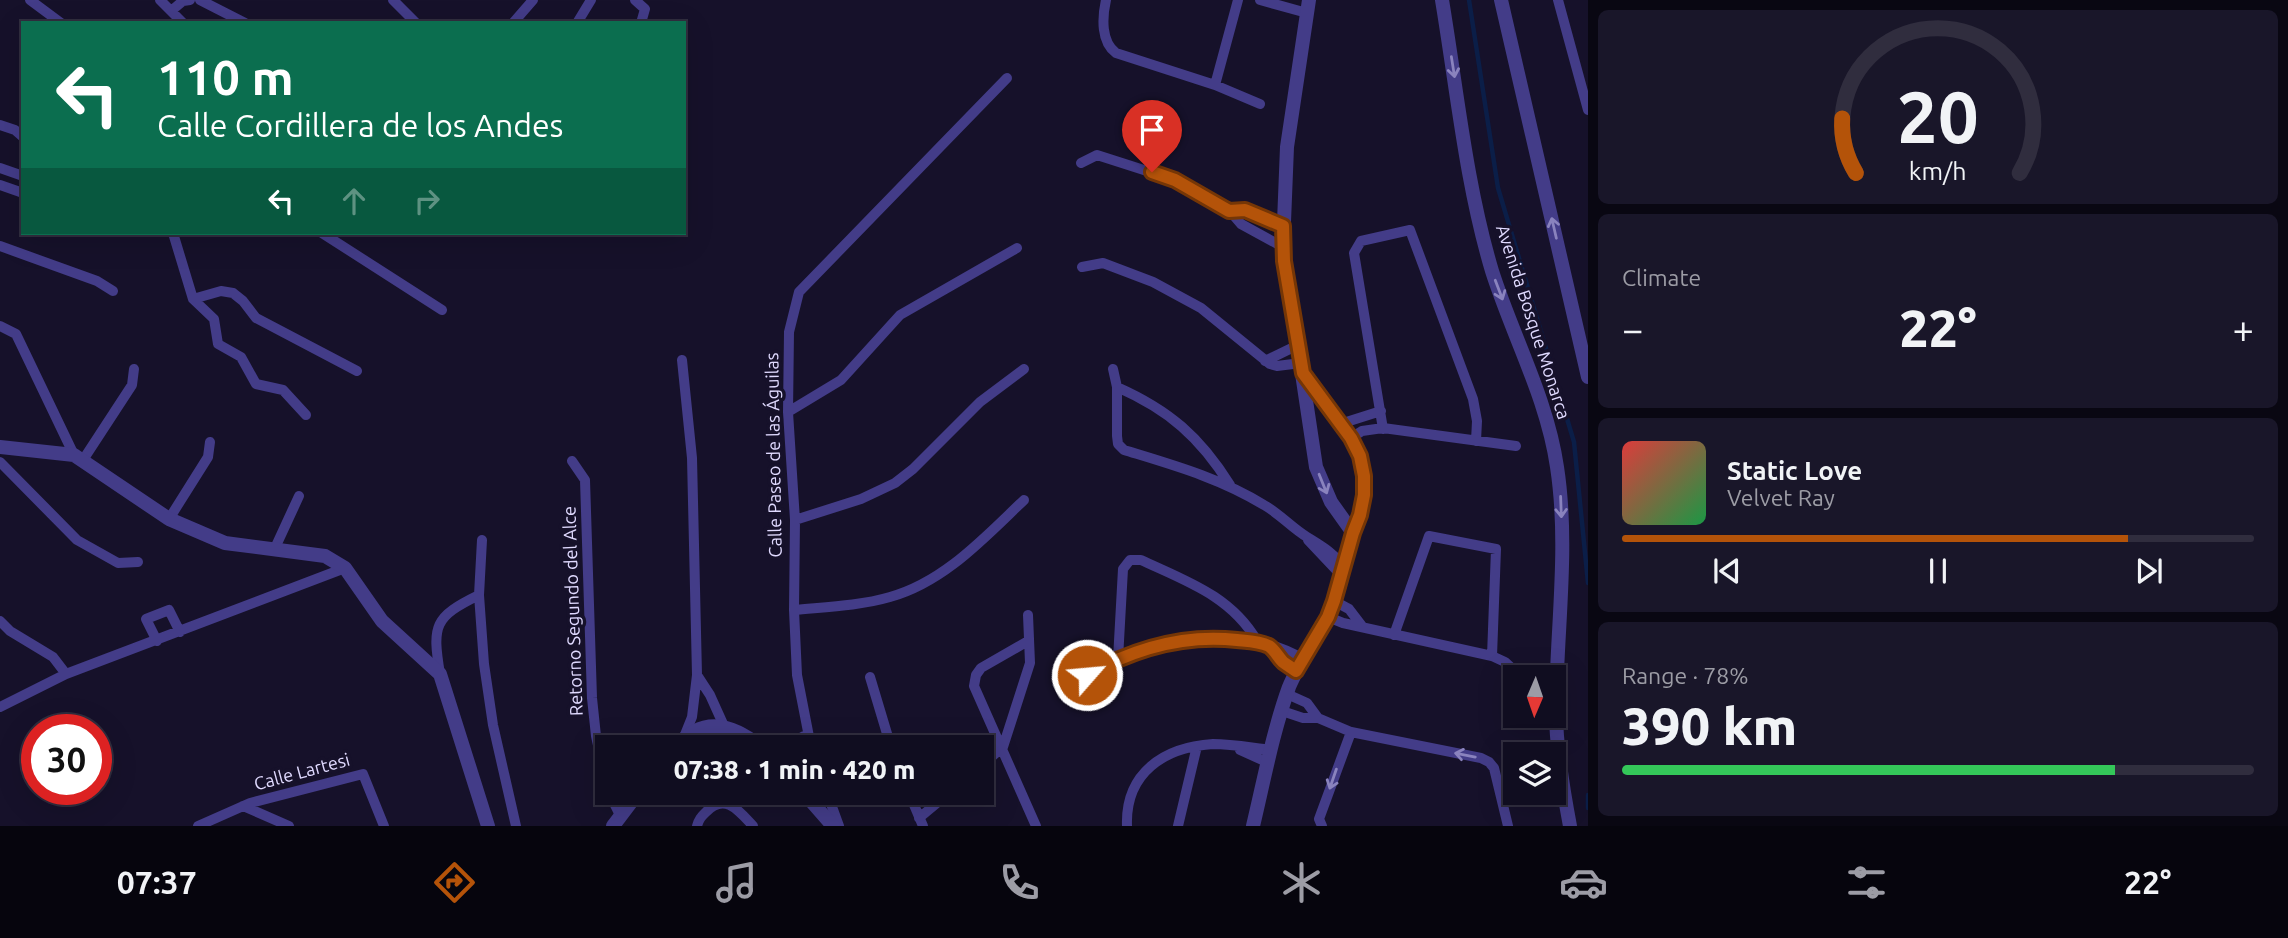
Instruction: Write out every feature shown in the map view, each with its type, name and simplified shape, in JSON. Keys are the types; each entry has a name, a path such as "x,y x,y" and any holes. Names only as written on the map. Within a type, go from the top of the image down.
{"street":[{"path":"30,0 58,20"},
{"path":"50,0 58,20"},
{"path":"160,0 181,21"},
{"path":"171,12 183,1 190,0"},
{"path":"200,0 241,21"},
{"path":"393,0 414,21"},
{"path":"515,21 533,0"},
{"path":"578,21 591,0"},
{"path":"635,0 645,9 642,21"},
{"path":"1107,0 1105,38 1108,48 1116,53 1215,85 1259,104"},
{"path":"1215,85 1238,0"},
{"path":"1260,0 1308,6 1292,98 1287,146 1283,247 1314,457 1322,485 1353,533"},
{"name":"Avenida Bosque Monarca","path":"1443,0 1477,212 1493,272 1545,415 1557,465 1562,533 1556,708 1570,826"},
{"name":"Avenida Bosque Monarca","path":"1501,0 1581,322 1588,377"},
{"path":"1558,0 1588,110"},
{"name":"Calle Paseo de las Águilas","path":"808,734 797,676 794,610 795,520 788,412 789,332 799,292 1007,78"},
{"path":"0,125 21,135"},
{"path":"1081,163 1097,155 1175,180 1229,211 1241,224 1283,247"},
{"path":"0,168 21,175"},
{"path":"0,185 21,192"},
{"path":"1229,211 1245,210 1283,226"},
{"path":"1383,429 1354,253 1362,241 1410,230 1473,399 1477,421 1476,441"},
{"path":"174,235 193,299 214,319 218,344 241,357 256,384 283,390 306,415"},
{"path":"325,235 442,310"},
{"path":"0,246 97,281 113,291"},
{"path":"788,412 841,380 900,314 1017,248"},
{"path":"1082,267 1102,263 1153,282 1201,308 1265,361 1277,366 1302,368"},
{"path":"193,299 220,291 233,293 256,318 356,371"},
{"path":"0,326 16,334 78,458"},
{"path":"1265,361 1298,345"},
{"path":"682,360 692,458 697,675 692,717 683,735"},
{"path":"1253,826 1287,694 1300,665 1328,617 1364,495 1360,456 1351,438 1302,368"},
{"path":"78,458 132,385 134,369"},
{"path":"795,520 861,499 895,483 913,469 981,402 1024,369"},
{"path":"1114,369 1117,387 1116,436 1118,444 1124,450 1196,471 1230,485 1267,506 1307,537 1325,560 1343,571"},
{"path":"1117,387 1145,399 1171,416 1194,436 1214,459 1230,485"},
{"path":"1310,429 1317,420 1337,420 1381,411"},
{"path":"1351,438 1362,431 1383,429 1516,446"},
{"path":"169,519 208,457 210,442"},
{"path":"0,447 78,458 169,519 225,543 325,556 345,568 382,621 440,674"},
{"name":"Retorno Segundo del Alce","path":"572,461 585,480 592,698 598,735"},
{"path":"0,462 77,540 117,563 138,562"},
{"path":"275,548 299,496"},
{"path":"794,610 849,605 908,591 962,558 1024,500"},
{"path":"1394,635 1429,536 1496,549 1492,656"},
{"path":"482,540 479,595 493,724 516,826"},
{"path":"1118,659 1123,569 1130,560 1141,560 1207,591 1239,614 1257,641"},
{"path":"0,707 66,674 345,568"},
{"path":"479,595 452,608 442,618 436,638 440,674 488,826"},
{"path":"1334,601 1349,609 1362,626"},
{"path":"158,641 146,619 169,610 180,632"},
{"path":"994,755 1003,747 1030,663 1028,615"},
{"path":"1328,617 1343,623 1492,656 1508,665"},
{"path":"0,621 10,631 53,657 66,674"},
{"path":"1087,675 1118,659 1152,647 1186,640 1222,638 1257,641 1271,647 1282,661 1300,665"},
{"path":"1028,641 981,668 976,675 974,686 1036,826"},
{"path":"697,675 710,695 724,726"},
{"path":"870,677 887,735"},
{"path":"1287,694 1307,703 1318,718"},
{"path":"1282,711 1303,718 1318,718 1351,732 1481,758 1489,762 1494,768 1508,826"},
{"path":"692,735 705,727 724,726 746,735"},
{"path":"1322,826 1319,819 1351,732"},
{"path":"1127,826 1131,791 1143,772 1157,760 1197,746 1227,745 1270,757"},
{"path":"1178,826 1197,746"},
{"name":"Calle Lartesi","path":"198,826 243,806 363,774 384,826"},
{"path":"697,826 699,819 711,806 724,802 735,807 753,826"},
{"path":"617,821 628,805"},
{"path":"815,805 833,826"},
{"path":"831,805 839,826"},
{"path":"914,805 921,822 937,805"},
{"path":"243,806 289,826"}],"waterway":[{"path":"1469,0 1498,188 1574,442 1588,583"},
{"path":"1588,795 1588,808"}],"route":[{"path":"1087,675 1118,659 1152,647 1186,640 1222,638 1257,641 1271,647 1282,661 1296,671 1328,617 1345,567 1364,495 1360,456 1351,438 1303,373 1288,291 1283,226 1245,210 1229,211 1175,180 1152,172"}]}
